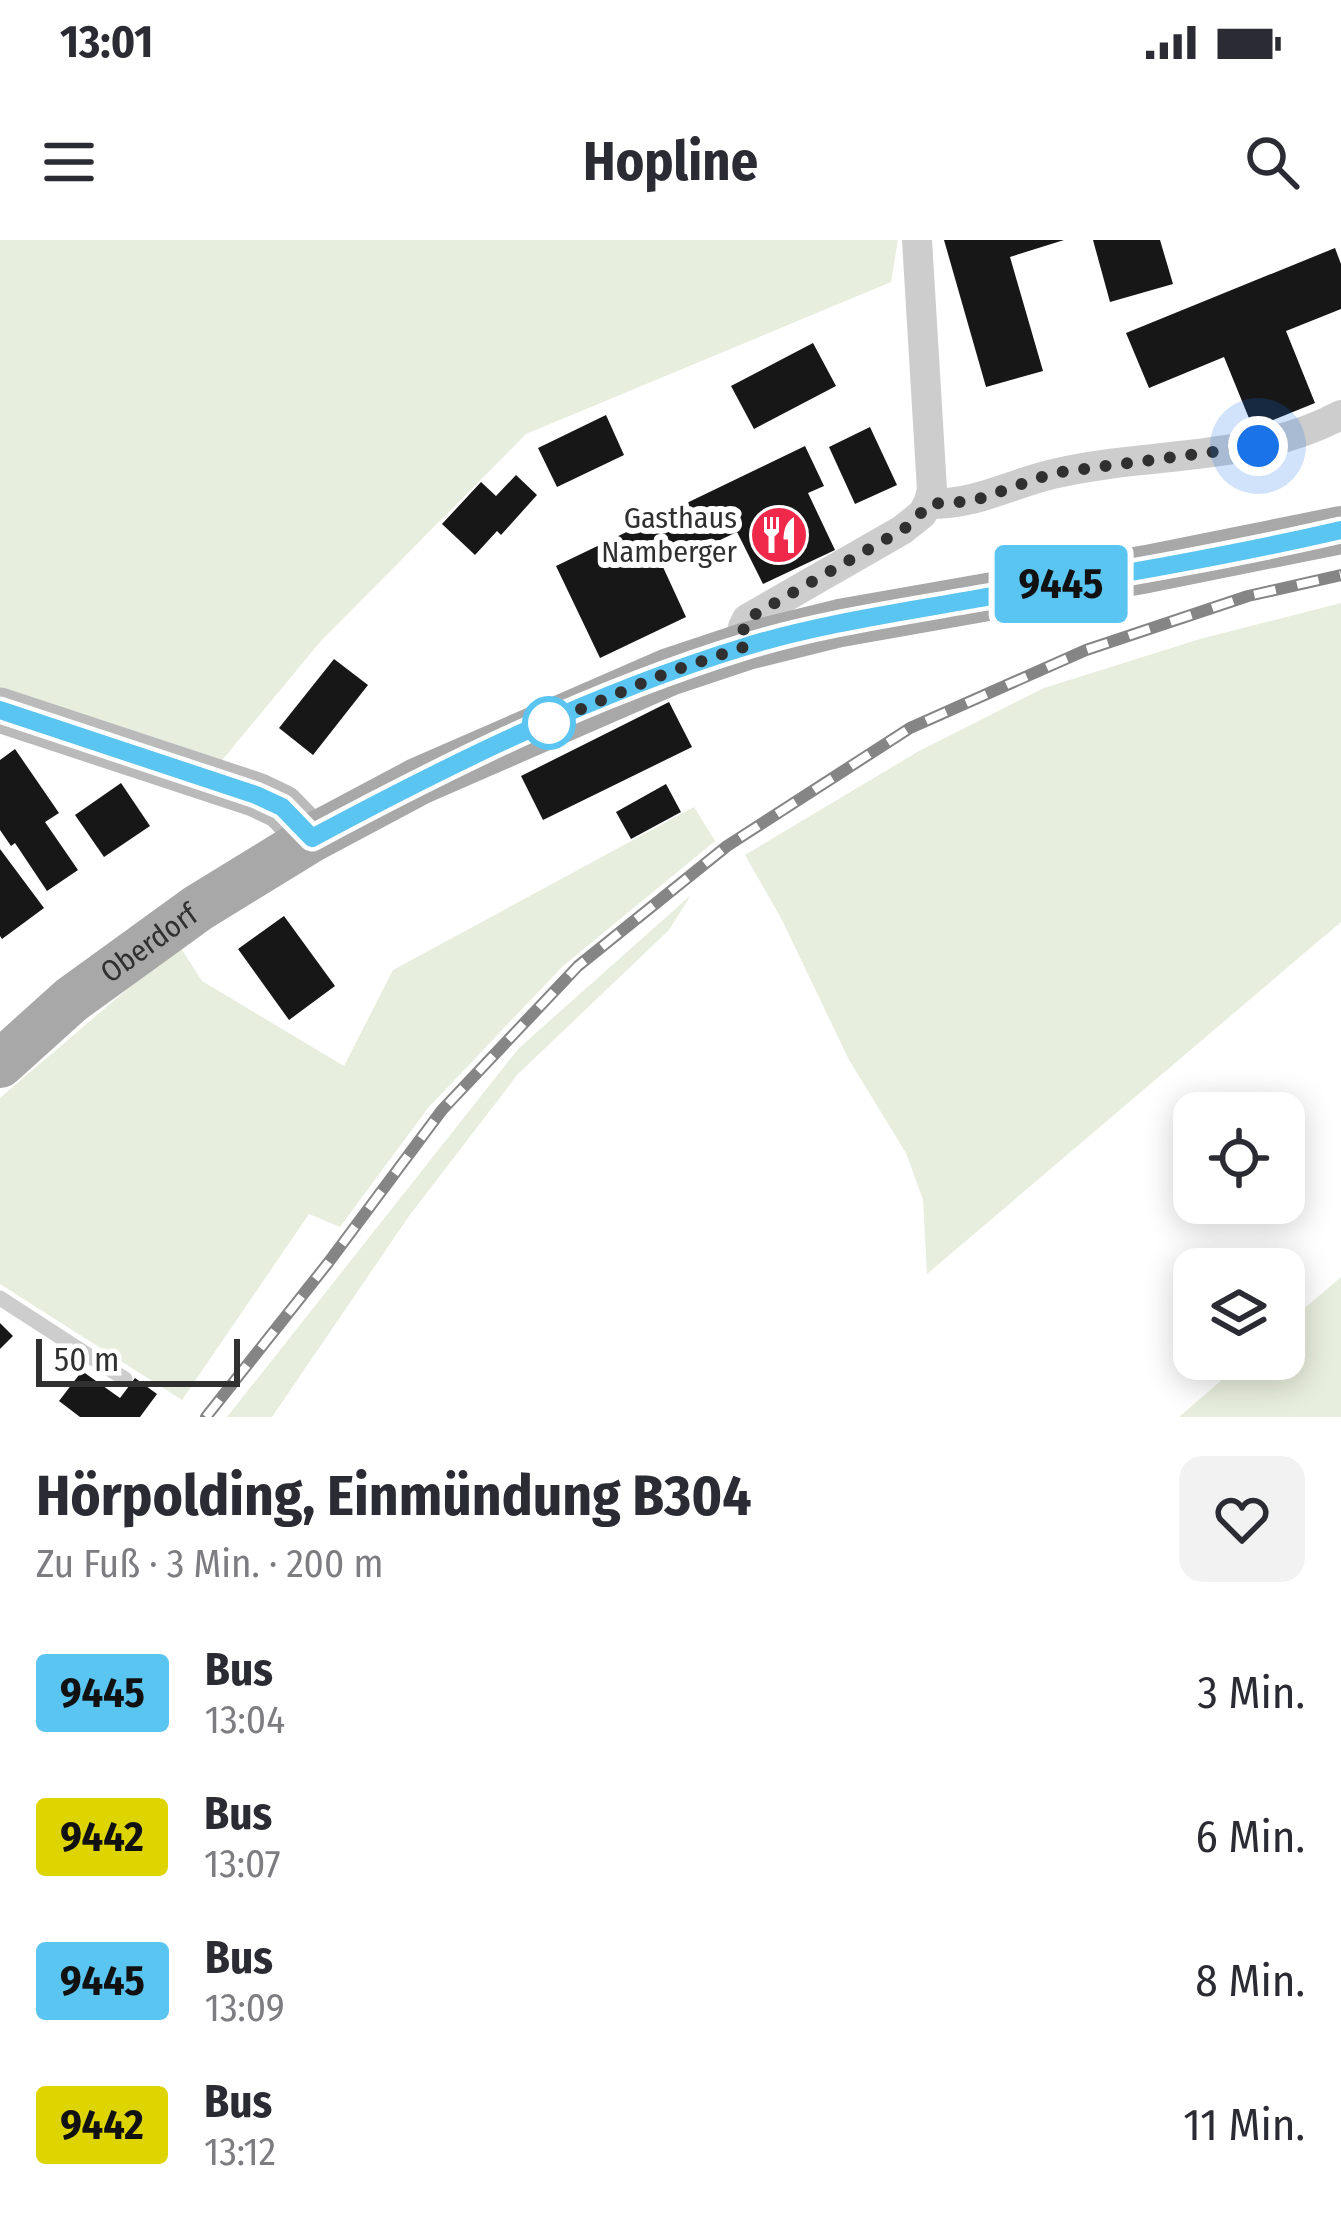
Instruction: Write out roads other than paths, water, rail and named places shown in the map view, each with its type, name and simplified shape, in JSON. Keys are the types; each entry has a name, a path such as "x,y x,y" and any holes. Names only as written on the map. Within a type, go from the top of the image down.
{"main road":[{"name":"Oberdorf","path":"0,1064 71,1000 125,960 312,838 419,781 669,672 840,622 1341,530"}],"street":[{"path":"747,646 743,627 747,619 902,530 928,504 932,466 917,240"},
{"path":"928,504 973,501 1053,473 1258,446 1341,415"},
{"path":"1,712 256,795 282,807 312,838"}],"lane":[{"path":"0,1298 125,1379"}],"railway":[{"path":"206,1417 442,1110 578,966 727,846 910,728 1086,650 1248,596 1341,575"}],"place":[{"name":"Gasthaus Namberger","path":"779,535"}]}
